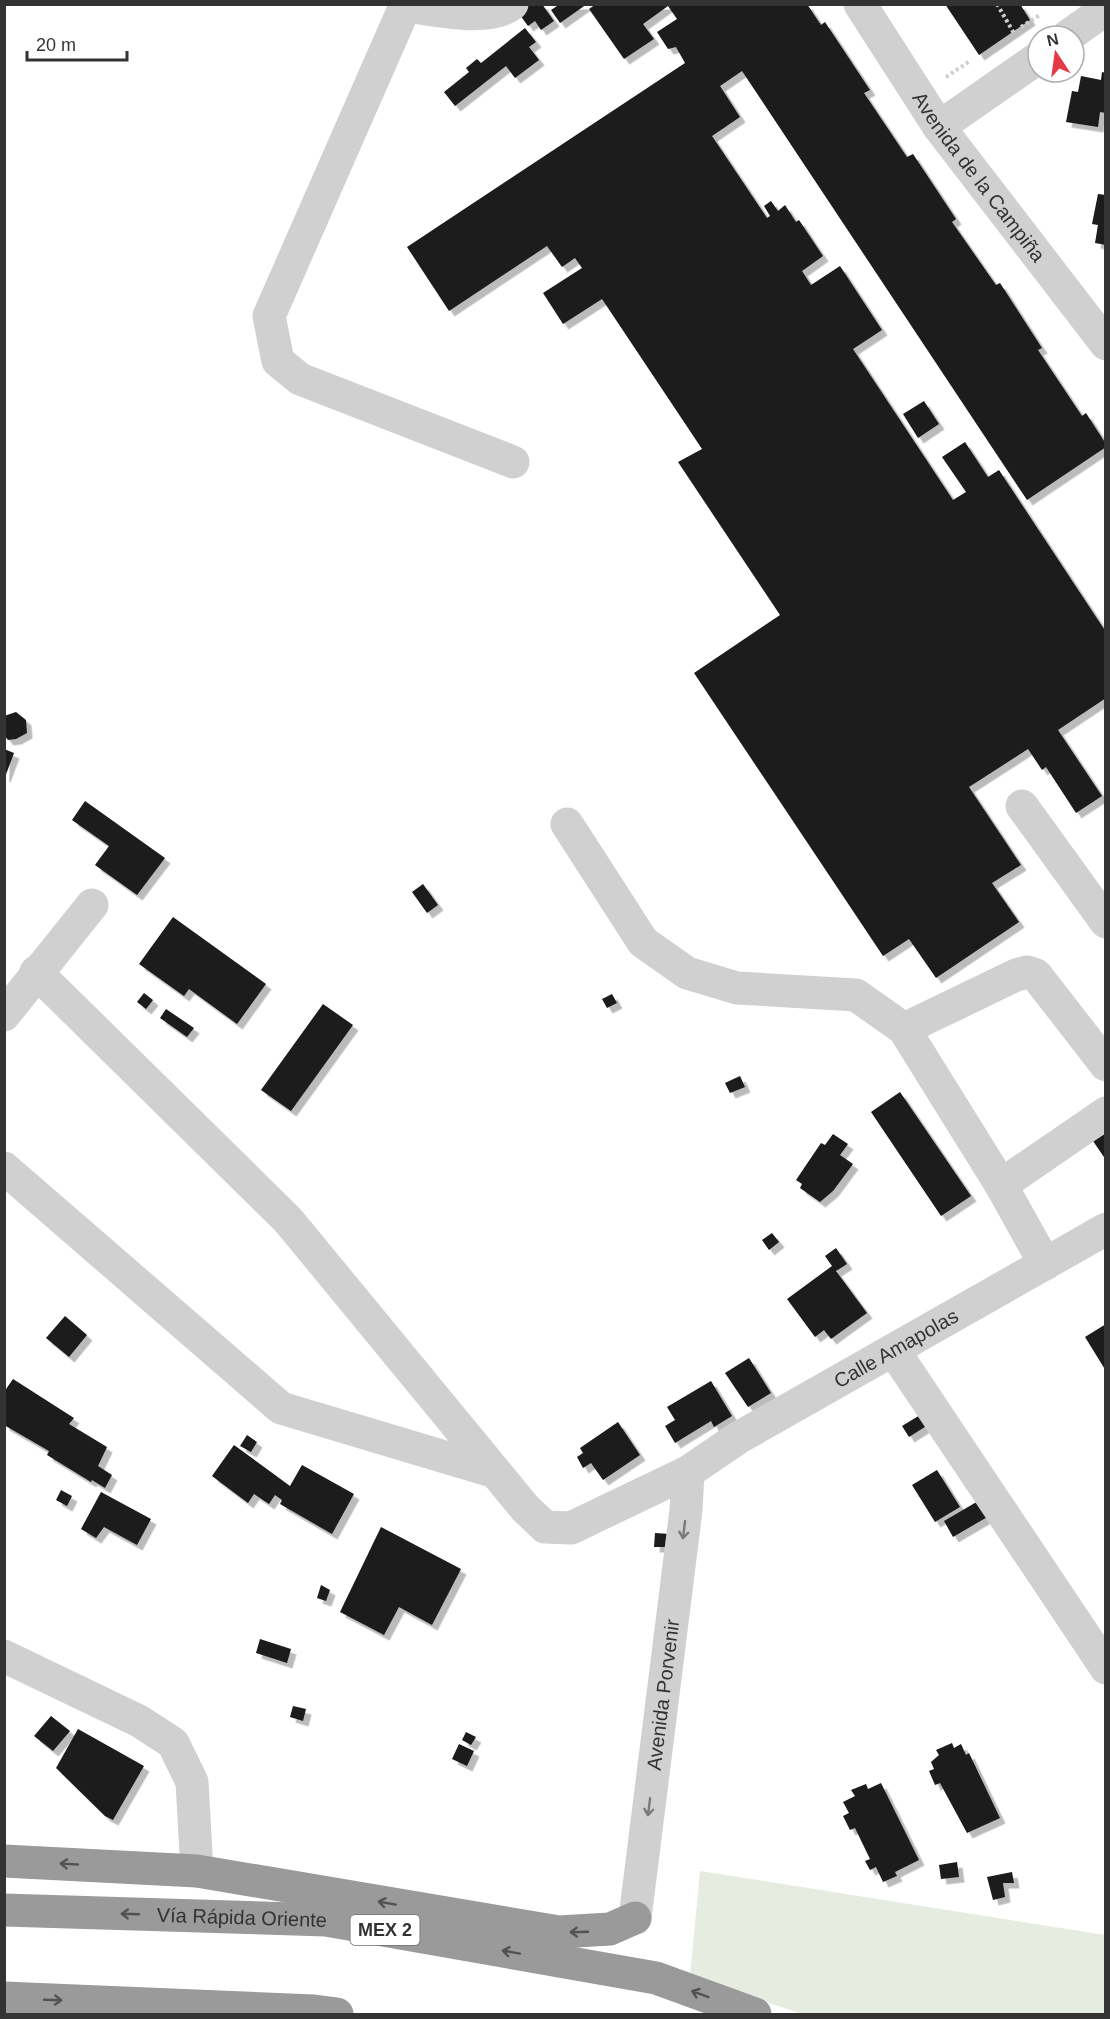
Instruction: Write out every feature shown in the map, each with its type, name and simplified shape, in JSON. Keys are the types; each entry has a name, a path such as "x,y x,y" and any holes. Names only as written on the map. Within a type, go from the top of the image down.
{"highway":[{"path":"4,1861 197,1871 559,1932 610,1929 635,1918"},
{"name":"Vía Rápida Oriente","path":"4,1910 326,1920 656,1978 755,2014"},
{"path":"4,1998 314,2011 337,2014"}],"street":[{"path":"512,4 504,11 486,14 406,5 269,316 278,361 300,379 513,462"},
{"name":"Avenida de la Campiña","path":"860,4 939,127 1103,334"},
{"path":"1085,24 1106,9"},
{"path":"939,127 1026,66"},
{"path":"1022,806 1106,922"},
{"path":"567,824 643,942 687,973 737,988 856,995 904,1029 1001,1185 1045,1264"},
{"path":"4,1015 36,972 92,905"},
{"name":"Calle Amapolas","path":"36,972 288,1220 525,1508 545,1527 571,1528 688,1472 738,1438 1106,1229"},
{"path":"904,1029 1016,975 1027,972 1036,975 1106,1065"},
{"path":"1001,1185 1106,1113"},
{"path":"4,1168 281,1408 495,1472"},
{"path":"894,1351 1106,1668"},
{"name":"Avenida Porvenir","path":"635,1918 686,1510 688,1472"},
{"path":"4,1656 139,1721 173,1743 192,1782 197,1871"}],"shaded area":[{"path":"700,1871 1105,1935 1105,2014 802,2014 690,1976"}],"building":[{"path":"512,4 542,4 554,21 541,30 535,21 528,26"},
{"path":"560,4 587,4 560,23 551,10"},
{"path":"596,4 807,4 821,25 825,22 870,90 864,93 907,157 913,154 956,219 952,222 996,285 1000,283 1042,348 1038,350 1082,416 1086,413 1106,444 1106,447 1027,500 742,71 720,86 740,117 712,136 767,218 770,216 764,206 771,201 778,211 785,205 796,222 799,220 823,256 802,271 811,285 840,266 882,330 853,349 953,500 966,492 942,457 965,442 988,477 999,470 1106,632 1106,698 1058,730 1102,796 1076,813 1046,767 1042,770 1028,749 969,787 1021,865 992,883 1019,922 936,978 909,939 883,956 694,673 780,615 678,462 702,449 602,299 563,324 543,293 582,268 575,258 562,267 547,246 449,311 407,247 685,63 676,47 668,49 657,32 677,19 668,6 643,24 654,39 624,59 589,9"},
{"path":"945,4 1020,4 1030,20 979,55"},
{"path":"525,28 536,42 529,47 539,60 515,78 506,66 455,106 444,92 469,72 466,68 477,59 481,63"},
{"path":"1102,72 1106,73 1106,113 1100,112 1098,127 1066,122 1072,91 1078,92 1080,84 1086,84 1086,77 1101,80"},
{"path":"1098,194 1106,195 1106,245 1095,243 1098,225 1092,224"},
{"path":"924,401 939,424 918,438 903,414"},
{"path":"16,712 26,720 27,733 16,739 8,740 4,735 4,716"},
{"path":"4,749 14,753 5,777 4,777"},
{"path":"85,801 165,858 137,895 95,865 109,846 72,820"},
{"path":"423,884 438,905 427,913 412,892"},
{"path":"173,917 266,984 237,1024 189,989 184,996 139,964"},
{"path":"144,993 153,1000 146,1009 137,1002"},
{"path":"612,994 617,1003 607,1008 602,999"},
{"path":"323,1004 353,1025 291,1111 261,1090"},
{"path":"166,1009 194,1028 187,1037 160,1018"},
{"path":"740,1076 745,1087 730,1093 725,1083"},
{"path":"900,1092 971,1196 941,1216 871,1112"},
{"path":"1106,1133 1106,1160 1093,1141"},
{"path":"833,1134 848,1144 840,1155 853,1164 833,1191 820,1202 800,1188 802,1184 796,1180 821,1143 825,1145"},
{"path":"772,1233 779,1242 769,1250 762,1240"},
{"path":"836,1248 847,1264 836,1271 867,1313 831,1339 824,1330 815,1337 787,1299 832,1266 825,1256"},
{"path":"65,1316 87,1335 69,1357 46,1338"},
{"path":"1106,1324 1106,1371 1085,1337"},
{"path":"749,1358 771,1393 748,1407 725,1373"},
{"path":"13,1379 74,1418 69,1424 107,1447 98,1466 112,1475 105,1488 47,1455 49,1451 4,1425 4,1392"},
{"path":"711,1381 732,1416 714,1427 711,1421 675,1443 665,1426 675,1420 667,1407"},
{"path":"925,1412 931,1423 909,1437 902,1426"},
{"path":"618,1422 640,1455 603,1480 591,1463 583,1468 577,1457 583,1453 580,1448"},
{"path":"247,1435 257,1442 251,1452 240,1446"},
{"path":"234,1445 290,1486 302,1465 354,1494 332,1534 280,1504 282,1500 275,1495 269,1504 254,1494 248,1503 212,1476"},
{"path":"937,1470 960,1507 935,1522 912,1485"},
{"path":"61,1490 72,1496 67,1506 56,1500"},
{"path":"101,1492 151,1519 137,1545 104,1527 96,1538 81,1529"},
{"path":"980,1500 989,1516 953,1537 944,1521"},
{"path":"381,1527 461,1569 432,1625 399,1607 384,1635 340,1612"},
{"path":"655,1533 670,1534 668,1547 654,1547"},
{"path":"321,1585 330,1590 326,1601 317,1598"},
{"path":"260,1639 291,1649 287,1663 256,1653"},
{"path":"293,1706 306,1709 303,1721 290,1717"},
{"path":"51,1716 70,1731 53,1751 34,1736"},
{"path":"78,1729 144,1766 113,1820 105,1816 56,1768"},
{"path":"466,1732 476,1737 471,1745 462,1740"},
{"path":"952,1743 954,1748 961,1744 966,1755 969,1753 1000,1818 967,1833 940,1783 935,1785 929,1771 934,1769 931,1762 939,1755 936,1750"},
{"path":"459,1744 474,1751 467,1766 452,1759"},
{"path":"881,1783 919,1860 895,1872 897,1876 883,1882 876,1867 870,1870 865,1861 870,1859 855,1828 850,1830 843,1816 849,1813 843,1802 855,1796 851,1790 866,1784 868,1789"},
{"path":"957,1862 959,1877 941,1879 939,1865"},
{"path":"1012,1872 1014,1883 1003,1883 1005,1897 993,1900 987,1877"}]}
